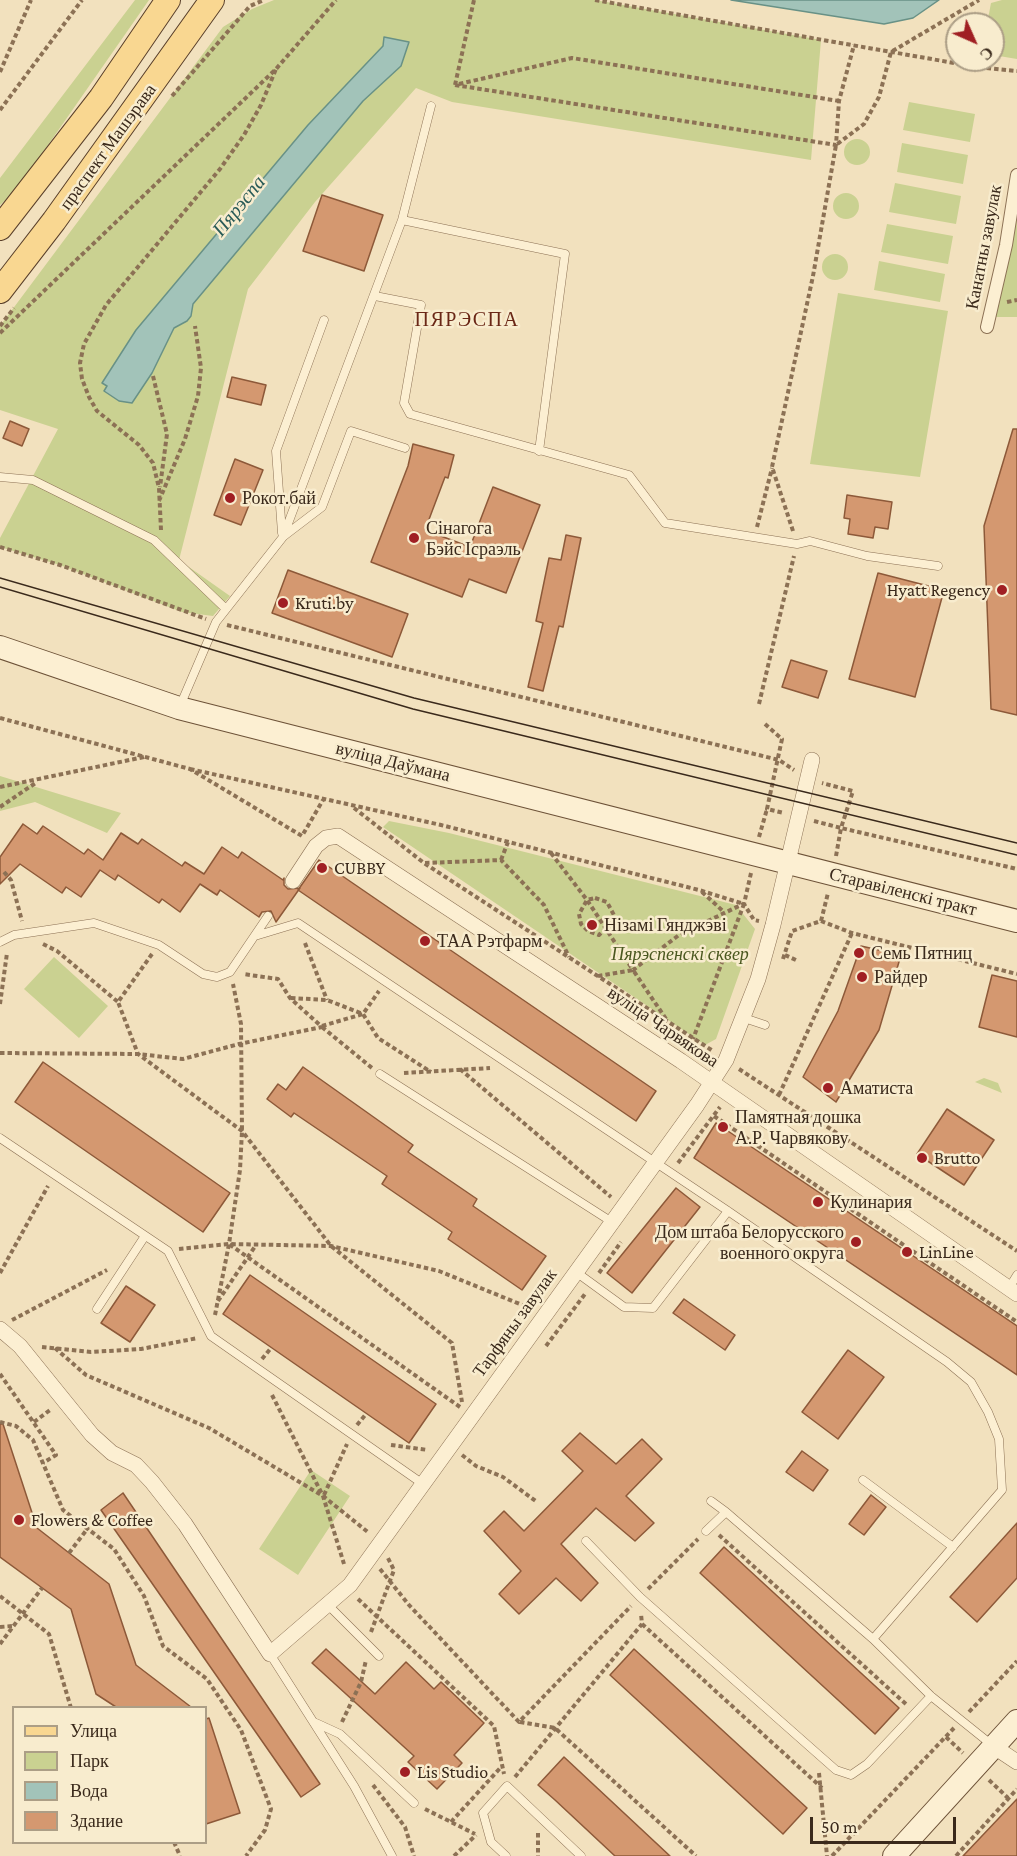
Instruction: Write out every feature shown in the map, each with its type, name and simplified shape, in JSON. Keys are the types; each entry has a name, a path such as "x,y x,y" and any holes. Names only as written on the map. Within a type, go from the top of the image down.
{"main road":[{"name":"праспект Машэрава","path":"0,228 126,64 168,0"},
{"name":"праспект Машэрава","path":"0,291 212,0"},
{"path":"126,64 136,58 148,61 154,71 153,84"},
{"name":"вуліца Даўмана","path":"0,647 179,708 789,863"},
{"name":"Старавіленскі тракт","path":"789,863 1017,921"},
{"path":"894,1856 1017,1721"}],"street":[{"name":"Канатны завулак","path":"987,327 1006,244 1017,176"},
{"name":"Тарфяны завулак","path":"270,1654 350,1585 624,1206 726,1060 761,968 789,863 812,760"},
{"name":"вуліца Чарвякова","path":"293,881 316,846 326,838 338,836 681,1060 1014,1286"},
{"path":"0,1329 20,1346 92,1436 112,1453 136,1465 152,1482 185,1524 270,1654"},
{"path":"993,1746 1017,1762"}],"lane":[{"path":"283,537 402,220 431,106"},
{"path":"402,220 565,254 539,451"},
{"path":"375,296 421,305 404,403 410,414 629,475 665,523 797,544 810,542 867,556 938,566"},
{"path":"283,537 276,451 324,320"},
{"path":"179,708 216,622 283,537 300,521 322,507 351,432 405,448"},
{"path":"0,477 33,480 154,540 226,609"},
{"path":"0,942 25,934 94,923 159,945 203,974 217,977 230,972 268,916"},
{"path":"255,936 298,923 728,1211 947,1362 970,1382 988,1412 999,1439 1002,1490 873,1639"},
{"path":"744,1017 765,1025"},
{"path":"380,1074 612,1222"},
{"path":"0,1138 168,1251 211,1336 423,1484"},
{"path":"576,1272 624,1307 653,1308 728,1211"},
{"path":"97,1309 145,1236"},
{"path":"863,1480 953,1546"},
{"path":"711,1501 873,1639 932,1695 993,1746"},
{"path":"706,1531 726,1512"},
{"path":"586,1541 640,1597 836,1770 851,1775 867,1764 932,1695"},
{"path":"328,1605 379,1656"},
{"path":"270,1654 315,1722 392,1856"},
{"path":"315,1722 340,1734 414,1803"},
{"path":"506,1856 491,1842 483,1813 507,1786 582,1856"}],"path":[{"path":"0,72 31,0"},
{"path":"0,110 82,0"},
{"path":"164,105 250,6 264,0"},
{"path":"0,333 276,69 336,0"},
{"path":"455,85 474,0"},
{"path":"595,0 891,52 1017,71"},
{"path":"455,85 836,146 864,124 879,97 891,52 979,0"},
{"path":"755,538 813,276 836,146 839,102 854,45"},
{"path":"455,85 572,58 839,102"},
{"path":"167,551 158,504 157,473 150,458 139,445 104,417 89,397 82,379 80,363 84,344 106,305 220,169 244,135 261,105 276,69"},
{"path":"158,504 185,439 198,396 201,368 195,326"},
{"path":"153,376 168,434 158,504"},
{"path":"759,704 797,544 772,467"},
{"path":"0,546 60,565 216,622 779,759 782,739 765,724"},
{"path":"0,718 189,769 550,852 699,890 744,904"},
{"path":"0,788 144,757"},
{"path":"189,769 302,836 323,800"},
{"path":"0,807 39,781"},
{"path":"354,808 424,863 501,860 544,905 562,938 569,958"},
{"path":"841,828 1017,868"},
{"path":"501,860 508,842"},
{"path":"550,852 587,900 605,931 668,1022"},
{"path":"4,872 12,880 25,934 57,951 118,1002 138,1054 242,1131 331,1246 452,1342 464,1409 229,1244"},
{"path":"699,890 724,912"},
{"path":"595,898 607,902 616,919 605,931 594,935 581,924 579,914 587,900 595,898"},
{"path":"597,976 633,970 679,935 744,904"},
{"path":"693,1039 744,904"},
{"path":"821,921 852,933 1017,974"},
{"path":"298,923 327,1000"},
{"path":"779,1095 852,933"},
{"path":"0,1004 9,938"},
{"path":"118,1002 159,945"},
{"path":"784,955 798,961"},
{"path":"20,1346 91,1352 141,1349 211,1336 229,1244 240,1170 242,1131 239,1044 241,1024 230,972 278,979 290,998 380,1074 512,1067"},
{"path":"0,1053 138,1054 183,1059 239,1044 322,1027 363,1014 386,982"},
{"path":"290,998 327,1000 363,1014 378,1038 432,1072"},
{"path":"460,1070 624,1206"},
{"path":"714,1116 1017,1322"},
{"path":"0,1274 54,1174"},
{"path":"229,1244 331,1246 439,1271 543,1316 560,1328"},
{"path":"216,1304 257,1245"},
{"path":"55,1348 86,1375 209,1428 324,1496 381,1543 394,1570 375,1615 362,1682 343,1718 340,1734"},
{"path":"271,1348 258,1369 324,1496 350,1585 358,1598 375,1615 495,1726 507,1786"},
{"path":"0,1374 56,1455 43,1463"},
{"path":"324,1496 351,1434 366,1414"},
{"path":"0,1422 16,1426 33,1440 63,1510 114,1549 144,1596 163,1646 207,1678 241,1730 271,1809 265,1830 246,1856"},
{"path":"381,1444 433,1451 450,1447 476,1466 503,1477 537,1502"},
{"path":"69,1553 88,1528"},
{"path":"379,1568 519,1722 555,1728 696,1856"},
{"path":"0,1644 42,1588"},
{"path":"0,1596 48,1634 71,1706"},
{"path":"519,1722 640,1597"},
{"path":"642,1623 822,1788"},
{"path":"0,1626 13,1626"},
{"path":"832,1856 1017,1660"},
{"path":"814,1750 822,1788 827,1856"},
{"path":"451,1822 502,1766"},
{"path":"373,1784 405,1827 414,1856"},
{"path":"956,1856 1017,1789"},
{"path":"414,1803 476,1834 483,1842"},
{"path":"454,1856 476,1834"}],"green space":[{"path":"135,0 149,0 16,191 0,205 0,178"},
{"path":"274,0 595,0 821,40 811,160 452,102 416,88 315,202 248,289 179,560 230,596 213,616 182,612 60,565 0,547 0,538 58,429 0,410 0,326 223,27 252,9","holes":["383,46 401,66 363,101 193,304 191,316 174,328 152,373 107,386 102,383 136,330 308,125"]},
{"path":"1017,0 1017,59 1005,57 1005,12 989,12 991,3"},
{"path":"909,102 975,114 970,142 903,130"},
{"path":"857,139 867,142 870,152 867,162 857,165 847,162 844,152 847,142"},
{"path":"902,143 968,155 963,184 897,172"},
{"path":"1017,177 1017,317 994,317"},
{"path":"895,183 961,196 956,224 889,212"},
{"path":"846,193 856,196 859,206 856,216 846,219 836,216 833,206 836,196"},
{"path":"887,224 953,236 948,264 881,252"},
{"path":"835,254 844,258 848,267 844,276 835,280 826,276 822,267 826,258"},
{"path":"879,261 945,274 940,302 874,290"},
{"path":"838,293 948,311 920,477 810,464"},
{"path":"0,776 121,813 107,833 35,802 0,811"},
{"name":"Пярэспенскі сквер","path":"389,821 449,833 736,905 755,929 716,1039 705,1045 383,827"},
{"path":"54,957 108,1006 79,1038 24,989"},
{"path":"984,1078 998,1083 1002,1093 975,1082"},
{"path":"311,1470 350,1496 298,1575 259,1549"}],"water":[{"path":"731,0 939,0 913,18 884,24"},
{"path":"384,37 409,42 401,66 363,101 193,304 191,316 174,328 152,373 132,403 119,401 104,391 107,386 102,383 136,330 308,125 383,46"}],"building":[{"path":"322,195 383,215 364,271 303,251"},
{"path":"232,377 266,385 261,405 227,397"},
{"path":"10,421 29,429 22,446 3,438"},
{"name":"Hyatt Regency","path":"1013,429 1017,429 1017,715 991,709 984,526"},
{"name":"Сінагога Бэйс Ісраэль","path":"413,444 454,455 448,478 445,477 425,530 470,547 493,487 540,505 506,593 469,579 462,597 371,562 408,466"},
{"path":"235,459 263,470 241,525 214,515"},
{"path":"847,495 892,502 888,529 875,527 873,538 848,534 850,519 844,518"},
{"path":"566,535 581,538 563,627 559,626 543,691 528,687 543,623 536,621 549,558 561,560"},
{"path":"288,570 408,614 392,657 272,613"},
{"path":"878,573 944,590 915,697 849,679"},
{"path":"791,660 827,671 818,698 782,687"},
{"path":"23,824 37,834 43,826 84,854 88,849 103,860 121,833 138,844 142,839 182,866 185,862 204,874 222,847 238,858 242,852 283,880 284,878 284,885 288,889 300,888 276,922 271,911 262,912 259,917 220,890 217,895 200,884 180,912 162,899 159,903 118,875 115,880 100,870 81,897 66,887 62,893 20,864 0,884 0,857"},
{"path":"319,860 656,1091 636,1121 298,890"},
{"path":"861,946 901,955 879,1030 836,1102 803,1077 838,1011"},
{"path":"992,975 1017,981 1017,1037 979,1027"},
{"path":"43,1062 230,1193 203,1232 15,1102"},
{"path":"303,1067 413,1145 408,1152 477,1199 473,1206 546,1256 522,1290 448,1239 452,1232 382,1184 387,1176 294,1113 291,1117 267,1099 278,1084 286,1090"},
{"path":"947,1109 994,1140 964,1185 917,1154"},
{"name":"Дом штаба Белорусского военного округа","path":"716,1123 1017,1326 1017,1375 694,1158"},
{"path":"676,1188 700,1207 632,1293 607,1273"},
{"path":"250,1275 436,1404 409,1443 223,1314"},
{"path":"126,1286 155,1305 130,1342 101,1323"},
{"path":"684,1299 735,1335 725,1350 673,1313"},
{"path":"848,1350 884,1377 838,1439 802,1412"},
{"path":"0,1424 3,1424 37,1528 109,1584 136,1665 190,1706 114,1706 96,1694 71,1609 0,1557"},
{"path":"580,1433 616,1464 642,1439 662,1459 626,1496 654,1523 635,1541 596,1508 561,1544 598,1583 581,1601 556,1578 519,1614 499,1594 521,1571 484,1531 504,1511 524,1531 583,1471 562,1451"},
{"path":"802,1451 828,1470 813,1491 786,1472"},
{"path":"123,1493 320,1784 301,1797 101,1510"},
{"path":"871,1495 886,1507 864,1535 849,1524"},
{"path":"1017,1523 1017,1578 977,1622 950,1597"},
{"path":"724,1547 899,1708 875,1734 700,1573"},
{"path":"326,1649 375,1694 406,1662 434,1689 441,1682 484,1723 454,1755 462,1763 437,1789 408,1762 414,1756 312,1663"},
{"path":"634,1649 807,1808 783,1834 610,1675"},
{"path":"209,1718 240,1813 207,1824 207,1719"},
{"path":"564,1757 670,1856 615,1856 538,1785"},
{"path":"1017,1799 1017,1856 963,1856"}],"tram line":[{"path":"0,578 414,698 1017,843"},
{"path":"0,587 413,709 1017,855"}],"place":[{"name":"Рокот.бай","path":"230,498"},
{"name":"Сінагога Бэйс Ісраэль","path":"414,538"},
{"name":"Hyatt Regency","path":"1002,590"},
{"name":"Kruti.by","path":"283,603"},
{"name":"CUBBY","path":"322,868"},
{"name":"Нізамі Гянджэві","path":"592,925"},
{"name":"ТАА Рэтфарм","path":"425,941"},
{"name":"Семь Пятниц","path":"859,953"},
{"name":"Райдер","path":"862,977"},
{"name":"Аматиста","path":"828,1088"},
{"name":"Памятная дошка А.Р. Чарвякову","path":"723,1127"},
{"name":"Brutto","path":"922,1158"},
{"name":"Кулинария","path":"818,1202"},
{"name":"Дом штаба Белорусского военного округа","path":"856,1242"},
{"name":"LinLine","path":"907,1252"},
{"name":"Flowers & Coffee","path":"19,1520"},
{"name":"Lis Studio","path":"405,1772"}],"district":[{"name":"ПЯРЭСПА","path":"467,320"}],"water label":[{"name":"Пярэспа","path":"239,206"}]}
